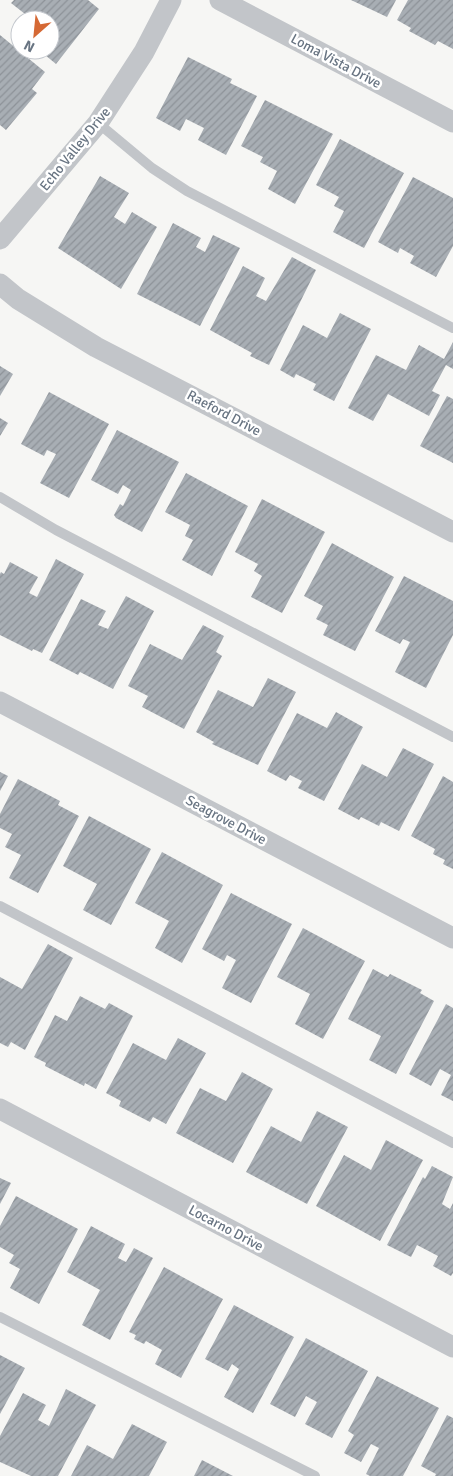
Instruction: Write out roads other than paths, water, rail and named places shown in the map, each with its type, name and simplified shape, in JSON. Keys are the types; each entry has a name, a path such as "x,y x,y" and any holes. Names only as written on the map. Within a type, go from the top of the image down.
{"street":[{"name":"Echo Valley Drive","path":"0,240 98,123 144,52 171,0"},
{"name":"Loma Vista Drive","path":"220,0 453,122"},
{"name":"Raeford Drive","path":"0,284 18,299 96,346 453,532"},
{"name":"Seagrove Drive","path":"0,702 453,938"},
{"name":"Locarno Drive","path":"0,1109 453,1347"}],"lane":[{"path":"98,123 152,168 187,191 453,328"},
{"path":"0,497 56,530 453,737"},
{"path":"0,906 453,1142"},
{"path":"0,1317 315,1476"}]}
